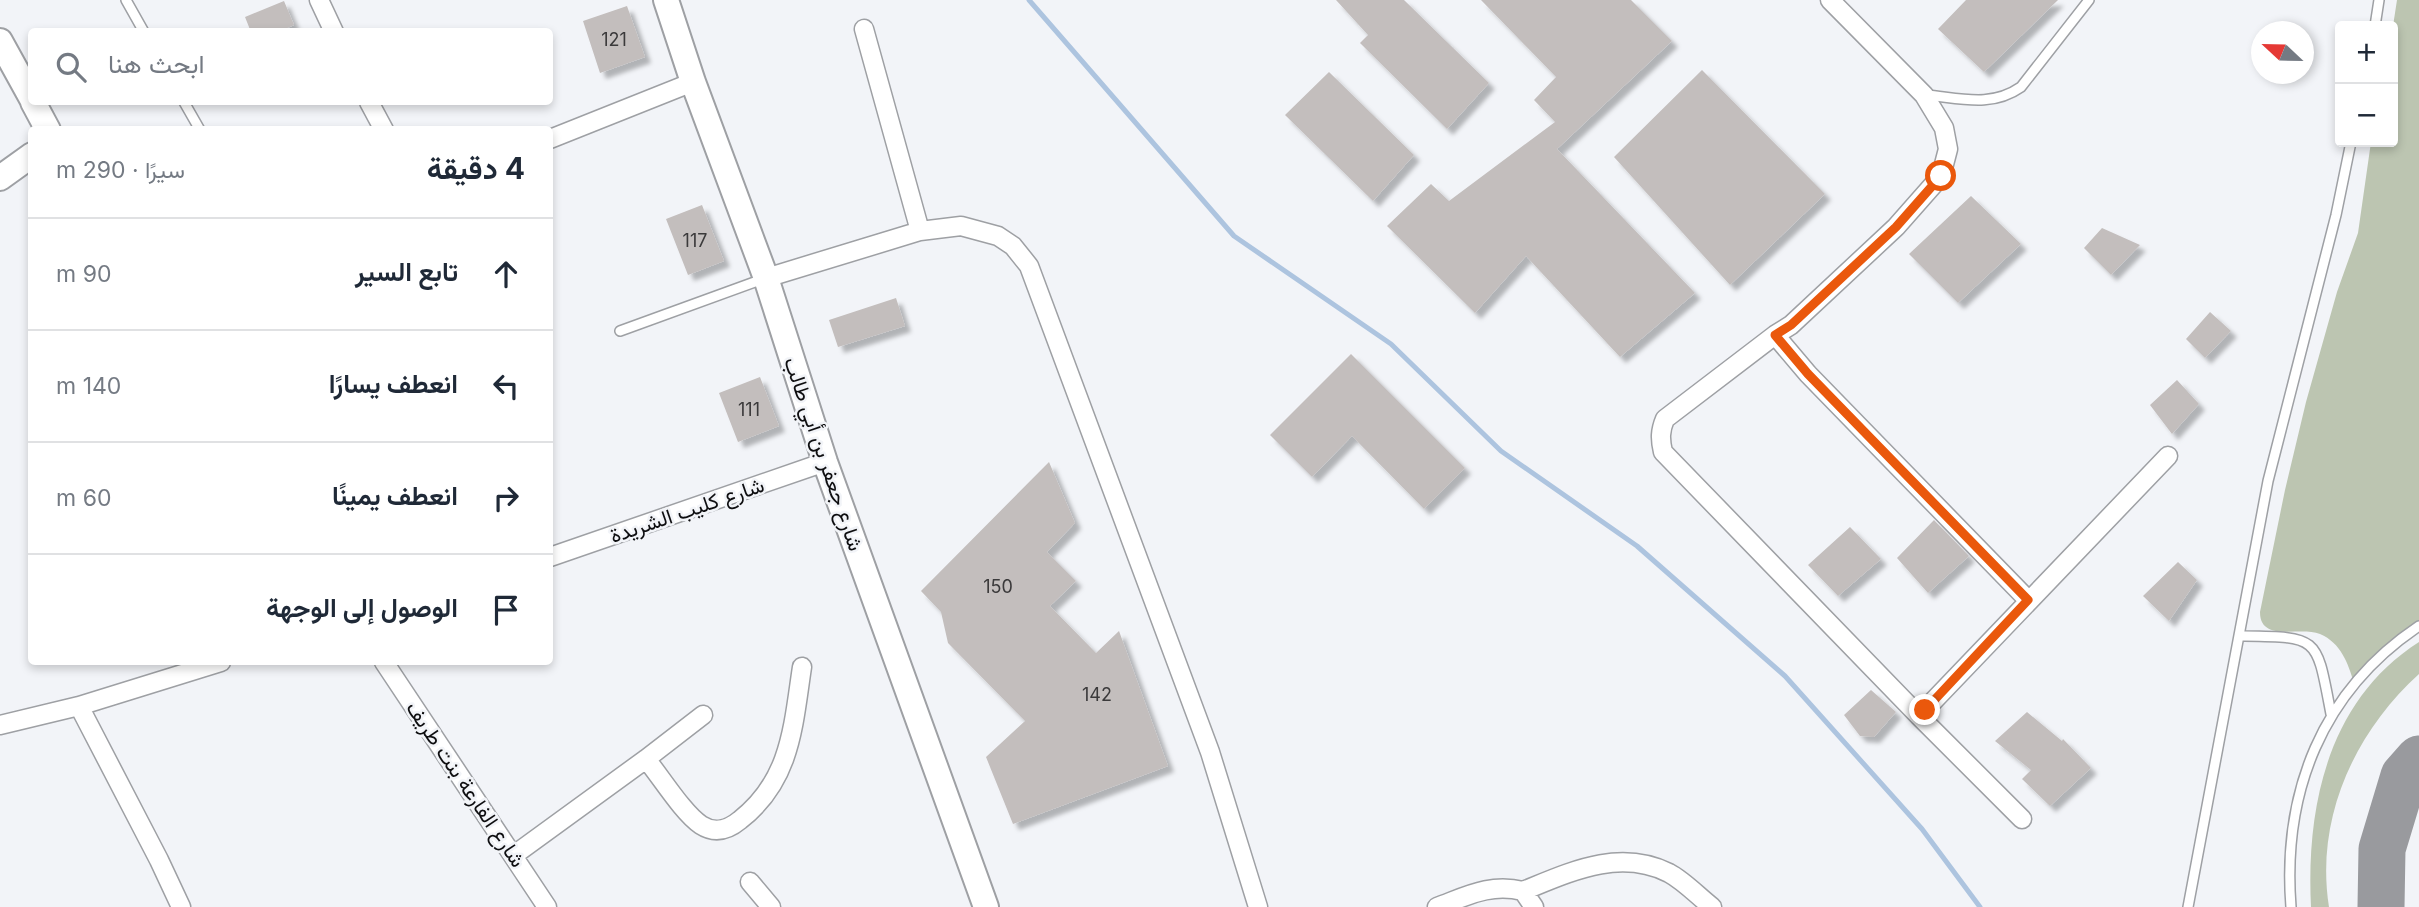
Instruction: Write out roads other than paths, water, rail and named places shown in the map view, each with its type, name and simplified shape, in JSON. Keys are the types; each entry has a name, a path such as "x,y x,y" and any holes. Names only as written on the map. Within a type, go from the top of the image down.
{"street":[{"path":"319,0 332,28"},
{"name":"شارع جعفر بن أبي طالب","path":"666,0 693,82 766,278 825,462 986,907"},
{"path":"1830,0 1924,95 1944,128 1948,149 1941,176 1896,227 1791,325 1665,419 1660,440 1663,452 2022,819"},
{"path":"864,29 920,230"},
{"path":"0,41 28,93"},
{"path":"553,138 693,82"},
{"path":"35,105 46,126"},
{"path":"371,105 382,126"},
{"path":"0,178 28,158"},
{"path":"766,278 920,230 961,226 998,236 1013,247 1029,266 1210,752 1258,907"},
{"path":"1775,335 1808,374 2028,600"},
{"path":"1919,716 2168,456"},
{"name":"شارع كليب الشريدة","path":"553,556 825,462"},
{"path":"0,725 79,706 211,665"},
{"name":"شارع الفارعة بنت طريف","path":"386,665 547,907"},
{"path":"646,759 692,817 703,826 718,831 730,828 757,807 777,776 789,749 802,667"},
{"path":"79,706 181,907"},
{"path":"514,855 703,715"},
{"path":"1437,907 1490,888 1506,887 1523,891 1603,862 1626,861 1648,864 1671,874 1712,907"},
{"path":"751,881 771,907"},
{"path":"1523,891 1534,907"}],"lane":[{"path":"126,0 142,28"},
{"path":"1924,95 1993,101 2009,95 2021,88 2089,0"},
{"path":"2376,21 2379,0"},
{"path":"186,105 198,126"},
{"path":"2189,907 2268,481 2336,215 2350,147"},
{"path":"620,331 766,278"},
{"path":"2291,907 2293,829 2303,784 2319,736 2331,714 2365,671 2384,652 2419,626"},
{"path":"2239,636 2297,638 2313,648 2322,664 2331,714"}],"waterway":[{"path":"1029,0 1234,236 1391,344 1501,451 1637,546 1785,676 1922,829 1980,907"}]}
